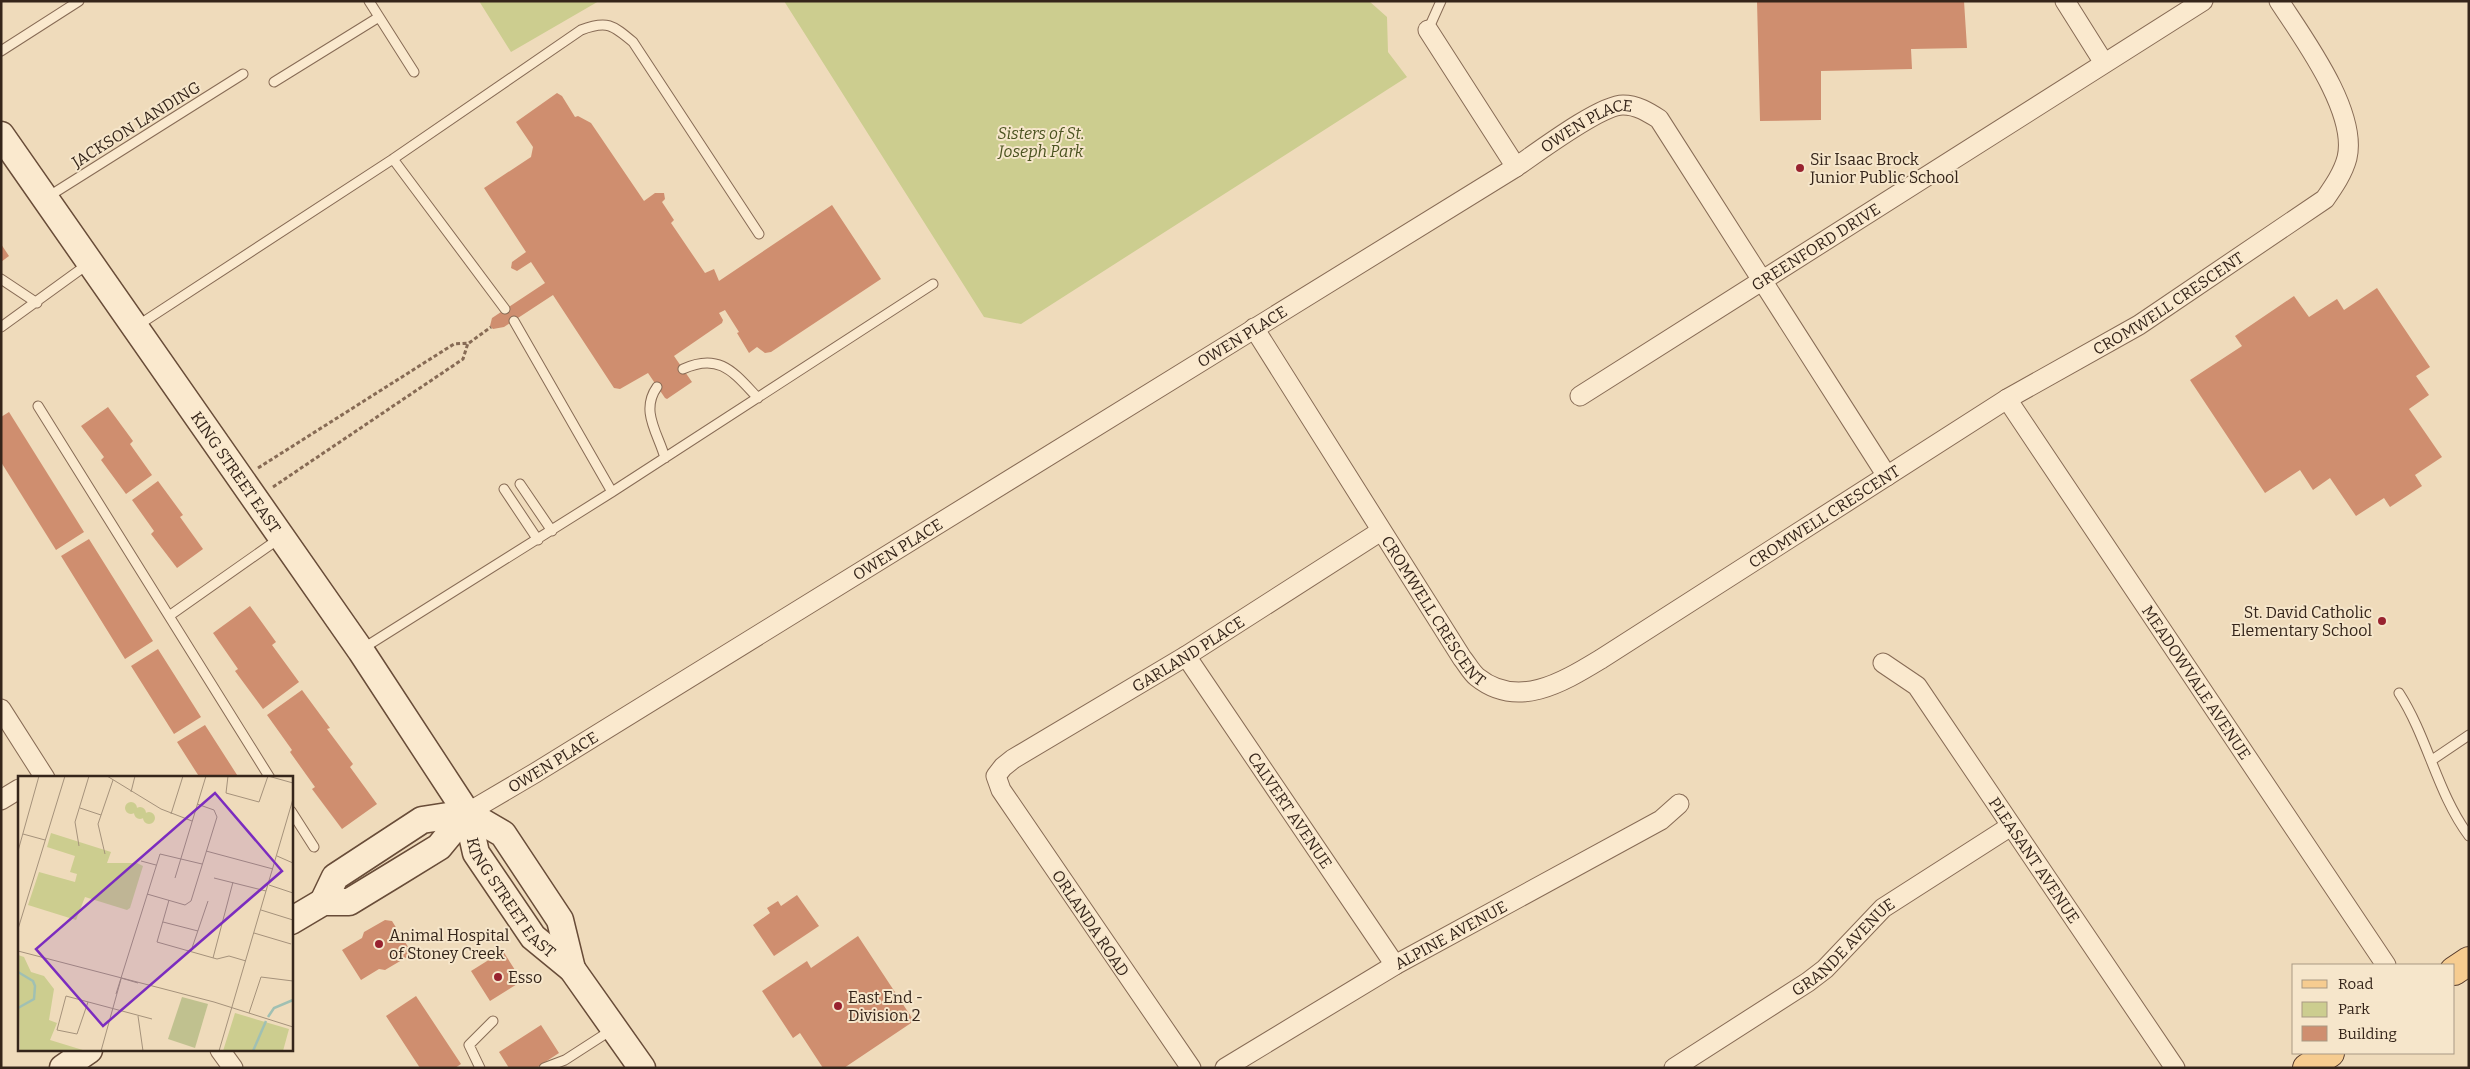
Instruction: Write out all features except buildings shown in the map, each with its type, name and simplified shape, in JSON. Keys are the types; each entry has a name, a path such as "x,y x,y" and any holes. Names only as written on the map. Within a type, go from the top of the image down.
{"main road":[{"name":"KING STREET EAST","path":"1,136 137,326 361,650 468,813 503,834 560,920 572,969 642,1068"},
{"path":"292,920 322,902 334,877 422,820 468,813"},
{"path":"2455,970 2469,961"},
{"path":"63,1068 86,1052"},
{"path":"2307,1068 2328,1054"}],"street":[{"path":"2065,1 2104,62"},
{"name":"GREENFORD DRIVE","path":"1580,396 2203,1"},
{"name":"CROMWELL CRESCENT","path":"1254,328 1462,658 1476,676 1497,689 1522,694 1571,677 1594,664 2007,399 2139,325 2325,199 2334,187 2348,157 2346,126 2328,77 2279,1"},
{"path":"1428,30 1516,167"},
{"name":"OWEN PLACE","path":"468,813 536,773 1516,167 1603,110 1622,105 1642,108 1659,118 1887,476"},
{"name":"MEADOWVALE AVENUE","path":"2007,399 2385,964"},
{"name":"GARLAND PLACE","path":"996,776 1012,759 1186,656 1382,531"},
{"name":"CALVERT AVENUE","path":"1186,656 1395,965"},
{"name":"PLEASANT AVENUE","path":"1883,662 1917,686 2175,1068"},
{"path":"1,708 40,776"},
{"name":"ORLANDA ROAD","path":"996,776 1000,790 1009,804 1191,1068"},
{"path":"1,800 18,790"},
{"name":"ALPINE AVENUE","path":"1225,1068 1395,965 1661,820 1679,804"},
{"name":"GRANDE AVENUE","path":"1674,1068 1814,978 1825,969 1883,908 2012,826"},
{"path":"221,1052 233,1068"}],"lane":[{"path":"369,1 414,72"},
{"path":"1428,30 1441,1"},
{"path":"1,51 74,2"},
{"path":"274,82 379,17"},
{"path":"137,326 393,159 581,30 593,26 609,25 616,27 633,42 759,234"},
{"name":"JACKSON LANDING","path":"45,198 243,74"},
{"path":"393,159 506,309"},
{"path":"1,327 37,303 91,262"},
{"path":"1,279 37,303"},
{"path":"361,650 538,540 933,284"},
{"path":"514,321 612,492"},
{"path":"683,369 698,362 712,362 732,371 758,398"},
{"path":"657,387 650,397 650,419 666,458"},
{"path":"38,406 269,776"},
{"path":"520,484 552,531"},
{"path":"504,489 538,540"},
{"path":"169,616 282,537"},
{"path":"2399,693 2412,714 2457,821 2469,836"},
{"path":"2432,760 2469,735"},
{"path":"292,813 314,847"},
{"path":"480,1068 469,1045 493,1021"},
{"path":"544,1068 565,1060 614,1028"}],"path":[{"path":"241,478 454,344 469,343 492,327"},
{"path":"256,500 287,476 463,359 469,343"}],"green space":[{"path":"479,1 599,1 511,52"},
{"name":"Sisters of St. Joseph Park","path":"784,1 1369,1 1387,17 1388,52 1407,77 1021,324 984,317"}],"place":[{"name":"Sir Isaac Brock Junior Public School","path":"1800,168"},
{"name":"St. David Catholic Elementary School","path":"2382,621"},
{"name":"Animal Hospital of Stoney Creek","path":"379,944"},
{"name":"Esso","path":"498,977"},
{"name":"East End - Division 2","path":"838,1006"}]}
